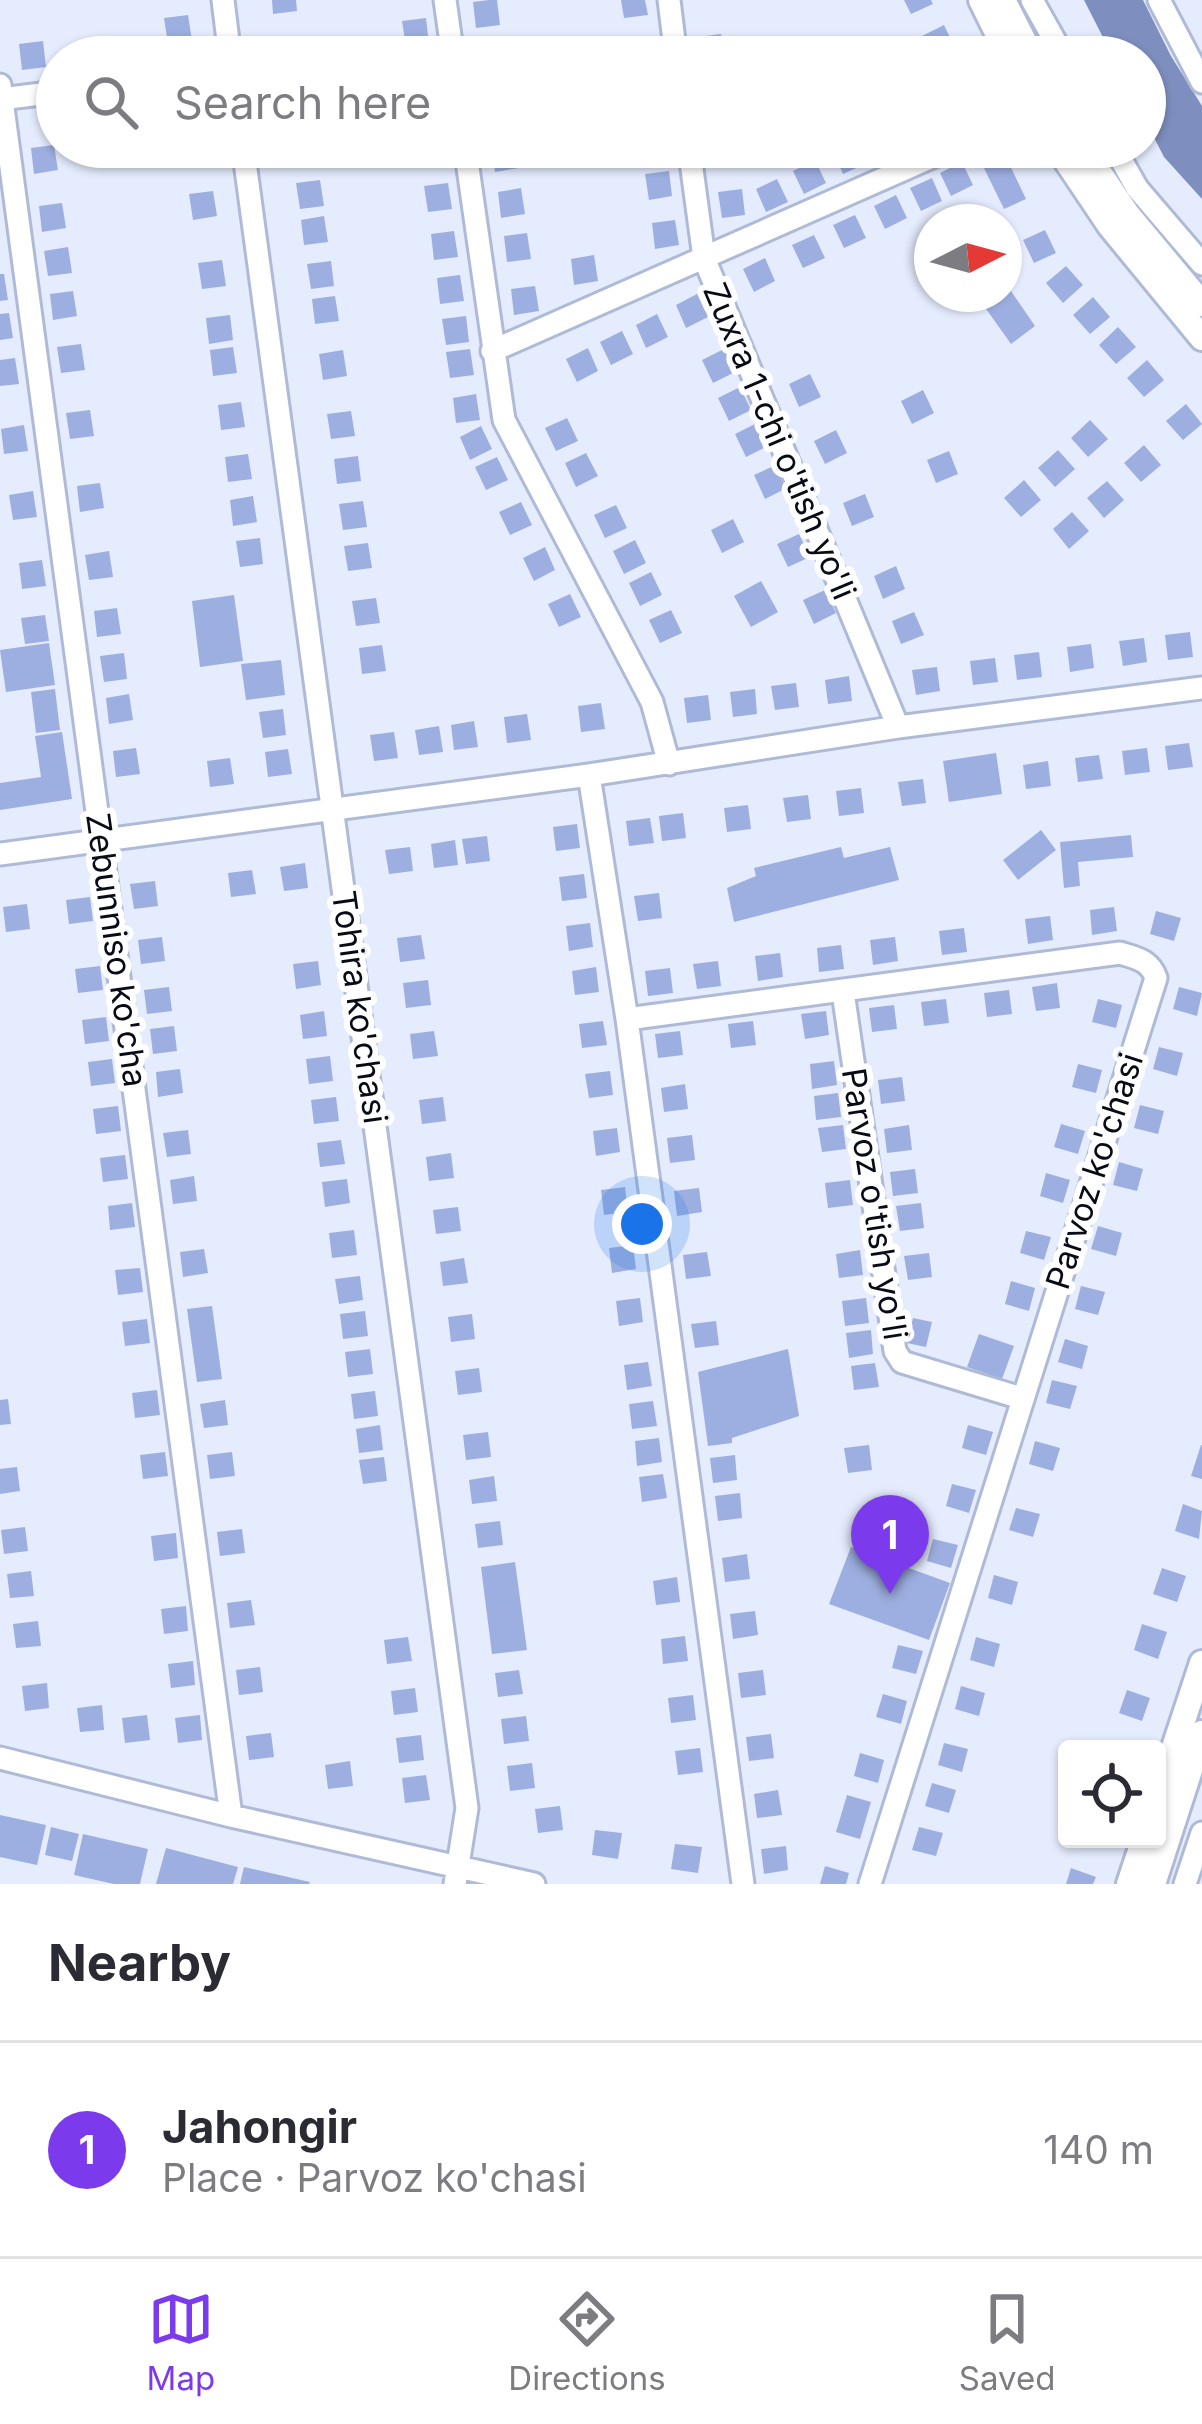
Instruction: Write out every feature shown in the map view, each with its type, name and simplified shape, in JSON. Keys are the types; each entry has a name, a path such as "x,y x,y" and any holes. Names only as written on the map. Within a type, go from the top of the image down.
{"main road":[{"path":"981,0 999,36"},
{"path":"1003,0 1021,36"},
{"path":"1071,168 1110,226 1202,338"},
{"path":"1096,168 1126,214 1202,304"},
{"path":"1166,1772 1202,1663"},
{"path":"1153,1884 1202,1733"},
{"path":"1129,1884 1141,1848"}],"street":[{"path":"223,0 227,36"},
{"path":"445,0 449,36"},
{"path":"668,0 673,36"},
{"path":"1032,0 1052,36"},
{"path":"1159,0 1202,82"},
{"path":"1175,0 1202,54"},
{"path":"1,94 36,93"},
{"name":"Zebunniso ko'cha","path":"1,94 231,1816"},
{"name":"Tohira ko'chasi","path":"246,168 467,1808 457,1876"},
{"path":"468,168 504,420 652,702 669,764"},
{"name":"Zuxra 1-chi o'tish yo'li","path":"692,168 704,258 898,727"},
{"path":"492,351 908,168"},
{"path":"1126,168 1137,188 1202,264"},
{"path":"0,854 1202,688"},
{"path":"590,776 743,1884"},
{"name":"Parvoz ko'chasi","path":"627,1019 1120,953 1152,967 1156,978 871,1884"},
{"name":"Parvoz o'tish yo'li","path":"843,992 896,1351 902,1362 1021,1398"},
{"path":"0,1734 1,1758 457,1876 535,1884"},
{"path":"1185,1884 1202,1833"}],"water":[{"path":"1084,0 1143,0 1161,36 1102,36"},
{"path":"1166,46 1202,106 1202,199 1166,159"}],"building":[{"path":"272,0 296,0 297,11 273,14"},
{"path":"497,0 500,25 476,28 473,2"},
{"path":"621,0 645,0 648,15 624,18"},
{"path":"904,0 931,0 933,4 911,14"},
{"path":"188,15 191,36 167,36 164,18"},
{"path":"426,18 428,36 404,36 402,21"},
{"path":"944,25 949,36 922,36"},
{"path":"36,42 36,68 22,70 19,44"},
{"path":"36,147 36,168 58,170 34,174 31,148"},
{"path":"819,168 826,183 804,194 793,171"},
{"path":"965,168 973,185 951,196 940,173"},
{"path":"984,168 1011,168 1026,199 1002,204"},
{"path":"669,171 672,196 649,200 645,174"},
{"path":"932,178 942,201 918,204 910,188"},
{"path":"777,179 788,202 766,212 756,189"},
{"path":"320,180 324,206 300,209 296,183"},
{"path":"448,183 452,209 428,212 424,186"},
{"path":"521,188 525,214 501,218 498,192"},
{"path":"742,189 745,215 722,218 718,192"},
{"path":"213,191 217,216 193,220 189,194"},
{"path":"896,195 907,218 885,229 874,206"},
{"path":"62,203 66,228 42,232 39,206"},
{"path":"855,215 866,238 844,248 833,225"},
{"path":"324,216 328,242 304,245 301,220"},
{"path":"675,220 679,245 655,249 652,223"},
{"path":"1045,230 1056,253 1034,263 1023,240"},
{"path":"454,231 458,257 434,260 431,234"},
{"path":"527,233 531,259 507,262 504,236"},
{"path":"814,235 825,258 803,268 792,245"},
{"path":"68,247 72,273 48,276 44,251"},
{"path":"594,255 598,281 574,285 571,259"},
{"path":"765,258 775,281 754,292 743,269"},
{"path":"222,260 226,286 202,289 198,263"},
{"path":"331,261 334,286 311,289 307,264"},
{"path":"1066,266 1083,285 1063,303 1046,283"},
{"path":"0,274 4,274 8,300 0,301"},
{"path":"460,275 464,301 440,304 437,278"},
{"path":"535,286 539,311 514,315 511,289"},
{"path":"73,291 77,316 53,320 50,294"},
{"path":"697,294 708,317 686,328 676,305"},
{"path":"335,296 339,321 315,324 312,299"},
{"path":"1093,297 1110,317 1090,334 1073,315"},
{"path":"1022,307 1035,326 1011,344 988,312 1022,312"},
{"path":"9,313 13,338 0,340 0,314"},
{"path":"657,314 668,337 646,348 636,325"},
{"path":"230,315 233,340 209,344 206,318"},
{"path":"466,316 469,342 446,345 442,319"},
{"path":"1118,327 1136,347 1116,364 1099,345"},
{"path":"622,331 633,354 611,365 600,342"},
{"path":"81,344 85,370 61,373 57,347"},
{"path":"233,347 237,373 213,376 210,350"},
{"path":"588,348 598,371 577,382 566,359"},
{"path":"470,349 474,375 450,378 446,352"},
{"path":"724,349 735,372 713,383 702,360"},
{"path":"343,350 347,376 323,380 319,354"},
{"path":"15,358 19,384 0,386 0,360"},
{"path":"1147,360 1164,380 1144,397 1127,378"},
{"path":"810,374 821,397 799,407 789,384"},
{"path":"740,387 751,410 729,421 718,398"},
{"path":"923,390 934,413 912,424 901,401"},
{"path":"476,394 480,420 456,423 453,398"},
{"path":"241,402 245,427 221,430 218,405"},
{"path":"1186,404 1202,424 1183,440 1166,421"},
{"path":"90,410 94,436 70,439 66,413"},
{"path":"351,411 355,436 331,439 327,414"},
{"path":"567,418 578,441 556,451 545,428"},
{"path":"1090,420 1108,439 1088,457 1071,438"},
{"path":"757,423 768,446 746,457 735,434"},
{"path":"24,425 28,451 4,454 1,429"},
{"path":"481,426 492,449 470,460 460,437"},
{"path":"836,430 847,453 825,464 814,441"},
{"path":"1144,445 1161,465 1141,482 1124,463"},
{"path":"1058,450 1075,469 1055,487 1038,468"},
{"path":"949,451 958,474 936,483 927,460"},
{"path":"586,453 598,476 576,487 565,463"},
{"path":"248,454 252,479 228,482 225,457"},
{"path":"358,456 361,481 337,484 334,459"},
{"path":"497,457 508,480 486,490 475,467"},
{"path":"776,465 787,488 765,499 754,475"},
{"path":"1024,480 1041,500 1021,517 1004,498"},
{"path":"1107,481 1124,500 1104,518 1087,498"},
{"path":"100,483 104,508 80,512 77,486"},
{"path":"33,491 37,517 13,520 9,495"},
{"path":"865,494 874,517 852,526 843,503"},
{"path":"253,496 257,522 233,526 230,500"},
{"path":"363,501 367,527 343,530 339,504"},
{"path":"521,502 532,525 510,535 499,512"},
{"path":"616,505 627,528 605,538 594,515"},
{"path":"1072,512 1089,531 1069,549 1053,529"},
{"path":"733,519 744,542 722,553 711,530"},
{"path":"799,534 810,557 788,567 777,544"},
{"path":"260,538 263,564 240,567 236,541"},
{"path":"635,540 646,563 624,574 613,551"},
{"path":"368,543 372,568 348,571 344,546"},
{"path":"545,547 555,570 534,581 523,558"},
{"path":"109,551 113,577 89,580 85,555"},
{"path":"42,560 46,586 22,589 19,563"},
{"path":"896,566 905,589 883,599 874,576"},
{"path":"651,572 662,595 640,606 629,583"},
{"path":"761,581 778,612 751,627 734,596"},
{"path":"825,590 836,613 814,624 803,600"},
{"path":"570,594 581,617 559,627 548,604"},
{"path":"234,595 243,661 200,667 192,601"},
{"path":"376,598 380,623 356,626 352,601"},
{"path":"117,608 121,634 97,637 94,611"},
{"path":"671,610 682,633 660,643 649,620"},
{"path":"914,612 924,635 901,644 892,621"},
{"path":"45,615 49,641 25,644 21,618"},
{"path":"1190,632 1193,657 1168,660 1165,635"},
{"path":"1144,638 1147,662 1123,666 1119,641"},
{"path":"49,643 55,685 6,692 0,650"},
{"path":"1091,644 1094,668 1070,672 1067,647"},
{"path":"382,645 386,671 362,674 359,648"},
{"path":"1039,652 1042,677 1017,680 1014,655"},
{"path":"124,653 127,679 104,682 100,656"},
{"path":"995,658 998,682 973,685 970,661"},
{"path":"281,660 285,695 246,700 241,664"},
{"path":"937,667 940,691 916,695 912,670"},
{"path":"849,676 852,701 828,704 825,680"},
{"path":"796,683 799,707 775,710 771,686"},
{"path":"55,689 60,730 36,733 31,692"},
{"path":"755,689 757,714 733,717 730,692"},
{"path":"129,694 133,720 109,724 106,698"},
{"path":"708,695 711,720 687,723 684,698"},
{"path":"601,703 605,729 581,732 578,706"},
{"path":"283,709 286,735 263,738 259,712"},
{"path":"527,714 531,740 507,743 504,717"},
{"path":"474,721 478,747 454,750 451,725"},
{"path":"439,726 443,752 419,755 415,730"},
{"path":"62,732 72,799 0,810 0,783 41,777 35,736"},
{"path":"394,732 398,758 374,761 370,735"},
{"path":"1189,743 1193,767 1168,770 1165,746"},
{"path":"136,748 140,774 116,777 113,751"},
{"path":"1147,748 1150,772 1125,775 1122,751"},
{"path":"288,749 292,774 268,777 265,752"},
{"path":"996,753 1002,794 949,802 943,761"},
{"path":"1099,755 1103,779 1078,782 1075,758"},
{"path":"230,758 234,784 210,787 207,761"},
{"path":"1048,761 1051,786 1026,789 1023,765"},
{"path":"923,779 926,803 902,806 898,782"},
{"path":"861,788 864,813 839,816 836,791"},
{"path":"808,795 811,819 787,822 783,798"},
{"path":"748,805 751,829 727,832 724,808"},
{"path":"683,813 686,838 662,841 659,816"},
{"path":"650,818 654,843 629,846 626,821"},
{"path":"577,824 580,848 556,851 553,827"},
{"path":"1041,830 1056,850 1018,880 1003,860"},
{"path":"1131,835 1133,857 1078,862 1080,886 1064,888 1060,842"},
{"path":"487,836 490,861 466,864 462,839"},
{"path":"455,840 458,865 434,868 431,844"},
{"path":"410,847 413,871 389,874 385,850"},
{"path":"841,847 844,858 890,847 899,880 734,922 727,888 756,876 754,868"},
{"path":"305,863 308,888 284,891 280,867"},
{"path":"252,870 256,894 231,897 228,873"},
{"path":"584,874 587,898 562,901 559,877"},
{"path":"155,881 158,906 134,909 130,884"},
{"path":"659,893 662,918 638,921 634,896"},
{"path":"90,897 93,921 69,924 66,900"},
{"path":"27,904 30,929 6,932 3,907"},
{"path":"1114,907 1117,931 1092,935 1090,910"},
{"path":"1156,911 1181,918 1174,941 1150,934"},
{"path":"1050,916 1053,940 1028,944 1025,919"},
{"path":"590,923 593,947 569,951 566,926"},
{"path":"964,928 967,952 942,955 939,931"},
{"path":"421,935 425,959 400,962 397,938"},
{"path":"162,937 165,961 141,964 138,940"},
{"path":"895,937 898,961 873,965 870,940"},
{"path":"841,945 844,969 819,972 817,948"},
{"path":"780,953 783,977 758,981 755,956"},
{"path":"318,961 321,985 296,989 293,964"},
{"path":"718,961 721,986 697,989 693,964"},
{"path":"100,966 103,990 78,993 75,969"},
{"path":"596,967 599,992 575,995 572,971"},
{"path":"670,968 673,993 648,996 645,971"},
{"path":"428,980 431,1005 406,1008 403,983"},
{"path":"1057,983 1060,1008 1036,1011 1032,987"},
{"path":"169,987 172,1011 147,1014 144,990"},
{"path":"1179,987 1202,993 1197,1016 1173,1009"},
{"path":"1009,990 1012,1014 987,1017 984,993"},
{"path":"946,999 949,1023 924,1026 921,1002"},
{"path":"1098,999 1122,1005 1116,1028 1092,1022"},
{"path":"894,1005 897,1029 872,1032 869,1008"},
{"path":"324,1011 327,1036 303,1039 300,1015"},
{"path":"826,1011 829,1035 805,1039 801,1014"},
{"path":"106,1017 109,1041 85,1044 82,1020"},
{"path":"603,1021 607,1045 582,1048 579,1024"},
{"path":"753,1021 756,1045 731,1048 728,1024"},
{"path":"174,1026 177,1051 153,1054 150,1029"},
{"path":"434,1031 438,1056 413,1059 410,1034"},
{"path":"680,1031 683,1055 658,1058 655,1034"},
{"path":"1159,1047 1183,1053 1177,1076 1153,1069"},
{"path":"330,1056 333,1081 309,1084 306,1059"},
{"path":"112,1059 115,1083 91,1086 88,1062"},
{"path":"834,1061 837,1085 812,1089 810,1064"},
{"path":"1078,1064 1102,1070 1096,1093 1072,1087"},
{"path":"180,1069 183,1093 158,1097 156,1072"},
{"path":"610,1071 613,1095 589,1098 585,1074"},
{"path":"902,1077 905,1101 881,1104 878,1080"},
{"path":"685,1084 688,1109 664,1112 661,1088"},
{"path":"838,1093 841,1117 816,1120 814,1096"},
{"path":"336,1097 339,1121 314,1124 311,1100"},
{"path":"443,1097 446,1121 422,1124 419,1100"},
{"path":"1140,1105 1164,1111 1158,1134 1134,1128"},
{"path":"118,1106 121,1131 96,1134 93,1109"},
{"path":"1061,1124 1085,1131 1078,1154 1054,1147"},
{"path":"843,1125 846,1149 822,1152 818,1128"},
{"path":"909,1125 912,1150 887,1153 884,1129"},
{"path":"617,1128 620,1152 596,1156 593,1131"},
{"path":"188,1130 191,1154 167,1157 163,1133"},
{"path":"692,1135 695,1160 670,1163 667,1138"},
{"path":"341,1140 345,1164 320,1167 317,1143"},
{"path":"451,1153 454,1178 429,1181 426,1157"},
{"path":"125,1155 128,1179 103,1182 100,1158"},
{"path":"1119,1162 1143,1169 1137,1191 1113,1185"},
{"path":"915,1169 918,1193 893,1196 890,1172"},
{"path":"1046,1173 1070,1180 1063,1203 1040,1196"},
{"path":"194,1176 197,1201 173,1204 170,1180"},
{"path":"347,1179 350,1203 325,1207 322,1182"},
{"path":"850,1180 853,1205 828,1208 825,1183"},
{"path":"625,1187 628,1212 604,1215 601,1190"},
{"path":"699,1188 702,1212 677,1216 674,1191"},
{"path":"132,1203 135,1227 110,1230 108,1206"},
{"path":"921,1203 924,1228 900,1231 896,1206"},
{"path":"458,1207 461,1231 436,1234 433,1210"},
{"path":"1098,1226 1122,1233 1116,1256 1091,1249"},
{"path":"354,1230 357,1255 332,1258 329,1233"},
{"path":"1026,1231 1051,1237 1044,1260 1020,1253"},
{"path":"633,1245 636,1269 612,1273 609,1248"},
{"path":"204,1249 208,1273 183,1277 180,1252"},
{"path":"860,1250 863,1275 839,1278 836,1254"},
{"path":"707,1252 711,1276 686,1279 683,1255"},
{"path":"929,1253 932,1277 908,1280 904,1256"},
{"path":"464,1258 468,1283 443,1286 440,1262"},
{"path":"140,1268 143,1292 118,1295 115,1270"},
{"path":"360,1276 363,1300 339,1304 335,1279"},
{"path":"1011,1281 1035,1288 1029,1311 1005,1304"},
{"path":"1081,1286 1105,1292 1098,1315 1075,1309"},
{"path":"640,1298 643,1322 619,1326 616,1301"},
{"path":"866,1298 869,1323 845,1326 842,1301"},
{"path":"212,1306 222,1379 197,1382 187,1309"},
{"path":"365,1311 368,1336 343,1339 340,1314"},
{"path":"472,1314 475,1339 451,1342 448,1317"},
{"path":"913,1318 932,1322 926,1347 907,1343"},
{"path":"147,1319 150,1343 125,1346 122,1322"},
{"path":"716,1321 719,1345 695,1348 691,1324"},
{"path":"871,1330 873,1354 849,1358 846,1333"},
{"path":"979,1334 1014,1346 1002,1379 967,1367"},
{"path":"1065,1339 1088,1346 1082,1369 1058,1362"},
{"path":"370,1349 373,1374 348,1377 345,1352"},
{"path":"788,1349 799,1416 732,1438 732,1443 708,1446 698,1372"},
{"path":"648,1362 652,1386 627,1390 624,1365"},
{"path":"875,1363 879,1387 854,1390 851,1366"},
{"path":"479,1368 482,1392 458,1395 455,1371"},
{"path":"1052,1380 1077,1386 1070,1409 1046,1403"},
{"path":"157,1390 160,1415 135,1418 132,1393"},
{"path":"375,1391 378,1416 354,1419 351,1394"},
{"path":"8,1399 11,1424 0,1425 0,1400"},
{"path":"225,1400 228,1425 204,1428 200,1404"},
{"path":"653,1401 657,1426 632,1429 629,1404"},
{"path":"380,1425 383,1450 359,1453 356,1429"},
{"path":"968,1425 993,1432 986,1455 962,1448"},
{"path":"488,1432 491,1457 466,1460 463,1435"},
{"path":"659,1438 662,1462 637,1466 635,1441"},
{"path":"1035,1441 1060,1448 1053,1471 1029,1464"},
{"path":"869,1445 872,1470 848,1473 844,1448"},
{"path":"1202,1445 1202,1479 1191,1476"},
{"path":"165,1452 168,1476 143,1479 140,1455"},
{"path":"232,1452 235,1476 210,1479 207,1455"},
{"path":"735,1455 737,1480 713,1483 710,1458"},
{"path":"384,1457 387,1481 363,1484 359,1460"},
{"path":"17,1467 20,1491 0,1494 0,1469"},
{"path":"663,1474 667,1498 642,1502 639,1477"},
{"path":"494,1476 497,1501 472,1504 469,1480"},
{"path":"952,1484 976,1490 969,1513 946,1506"},
{"path":"740,1493 742,1518 718,1521 715,1496"},
{"path":"1183,1504 1202,1511 1199,1539 1175,1531"},
{"path":"1016,1508 1040,1514 1033,1537 1009,1530"},
{"path":"500,1521 503,1545 478,1548 475,1524"},
{"path":"25,1527 28,1551 4,1554 1,1530"},
{"path":"242,1529 245,1553 220,1556 217,1532"},
{"path":"176,1533 178,1558 154,1561 151,1536"},
{"path":"933,1539 958,1545 951,1568 927,1561"},
{"path":"851,1547 950,1583 929,1640 829,1604"},
{"path":"747,1554 750,1579 725,1582 722,1558"},
{"path":"515,1562 527,1650 492,1654 481,1567"},
{"path":"1162,1568 1186,1576 1177,1602 1153,1594"},
{"path":"31,1571 34,1596 10,1598 7,1574"},
{"path":"994,1575 1018,1582 1012,1605 988,1598"},
{"path":"677,1577 680,1602 656,1605 653,1581"},
{"path":"251,1600 255,1625 230,1628 227,1603"},
{"path":"186,1606 188,1631 164,1634 161,1609"},
{"path":"755,1611 758,1635 733,1639 730,1614"},
{"path":"38,1621 41,1646 16,1648 13,1624"},
{"path":"1142,1624 1167,1632 1158,1659 1134,1650"},
{"path":"685,1636 688,1661 663,1664 661,1639"},
{"path":"408,1637 412,1661 387,1664 384,1640"},
{"path":"976,1637 1000,1644 994,1667 970,1660"},
{"path":"898,1645 923,1651 916,1674 892,1668"},
{"path":"193,1661 195,1685 171,1688 168,1664"},
{"path":"260,1667 263,1692 239,1695 236,1670"},
{"path":"519,1670 523,1694 498,1697 495,1673"},
{"path":"763,1670 766,1695 741,1698 738,1673"},
{"path":"47,1683 49,1708 25,1711 22,1686"},
{"path":"961,1686 985,1693 979,1716 955,1709"},
{"path":"415,1688 418,1712 394,1715 391,1691"},
{"path":"1127,1690 1150,1698 1142,1721 1119,1713"},
{"path":"883,1694 907,1701 901,1724 876,1717"},
{"path":"693,1695 696,1720 671,1723 668,1698"},
{"path":"102,1705 104,1730 80,1732 77,1708"},
{"path":"147,1715 150,1740 125,1743 122,1718"},
{"path":"200,1715 202,1740 178,1743 175,1718"},
{"path":"526,1716 529,1741 504,1744 501,1719"},
{"path":"271,1733 274,1757 249,1760 246,1736"},
{"path":"771,1734 774,1758 749,1761 746,1737"},
{"path":"421,1735 424,1760 399,1763 396,1738"},
{"path":"944,1743 968,1749 962,1772 938,1765"},
{"path":"700,1748 703,1772 678,1775 675,1751"},
{"path":"860,1753 884,1760 878,1783 854,1776"},
{"path":"350,1761 353,1786 328,1789 325,1765"},
{"path":"532,1763 535,1788 510,1791 507,1766"},
{"path":"426,1775 430,1800 405,1803 402,1778"},
{"path":"932,1783 956,1790 949,1813 925,1806"},
{"path":"778,1790 782,1815 757,1818 754,1794"},
{"path":"847,1795 871,1802 860,1839 836,1832"},
{"path":"560,1806 563,1830 538,1833 535,1809"},
{"path":"0,1815 46,1825 37,1865 0,1857"},
{"path":"51,1827 79,1834 72,1861 45,1855"},
{"path":"919,1827 943,1833 936,1856 912,1850"},
{"path":"595,1830 622,1833 618,1859 592,1855"},
{"path":"83,1834 148,1849 140,1884 74,1875"},
{"path":"675,1844 702,1847 698,1873 671,1869"},
{"path":"786,1846 788,1870 764,1874 761,1849"},
{"path":"166,1848 238,1867 233,1884 156,1884"},
{"path":"825,1866 849,1873 846,1884 820,1884"},
{"path":"244,1867 310,1882 240,1884"},
{"path":"1071,1868 1096,1877 1093,1884 1066,1884"}],"place":[{"name":"Jahongir","path":"890,1594"}]}
